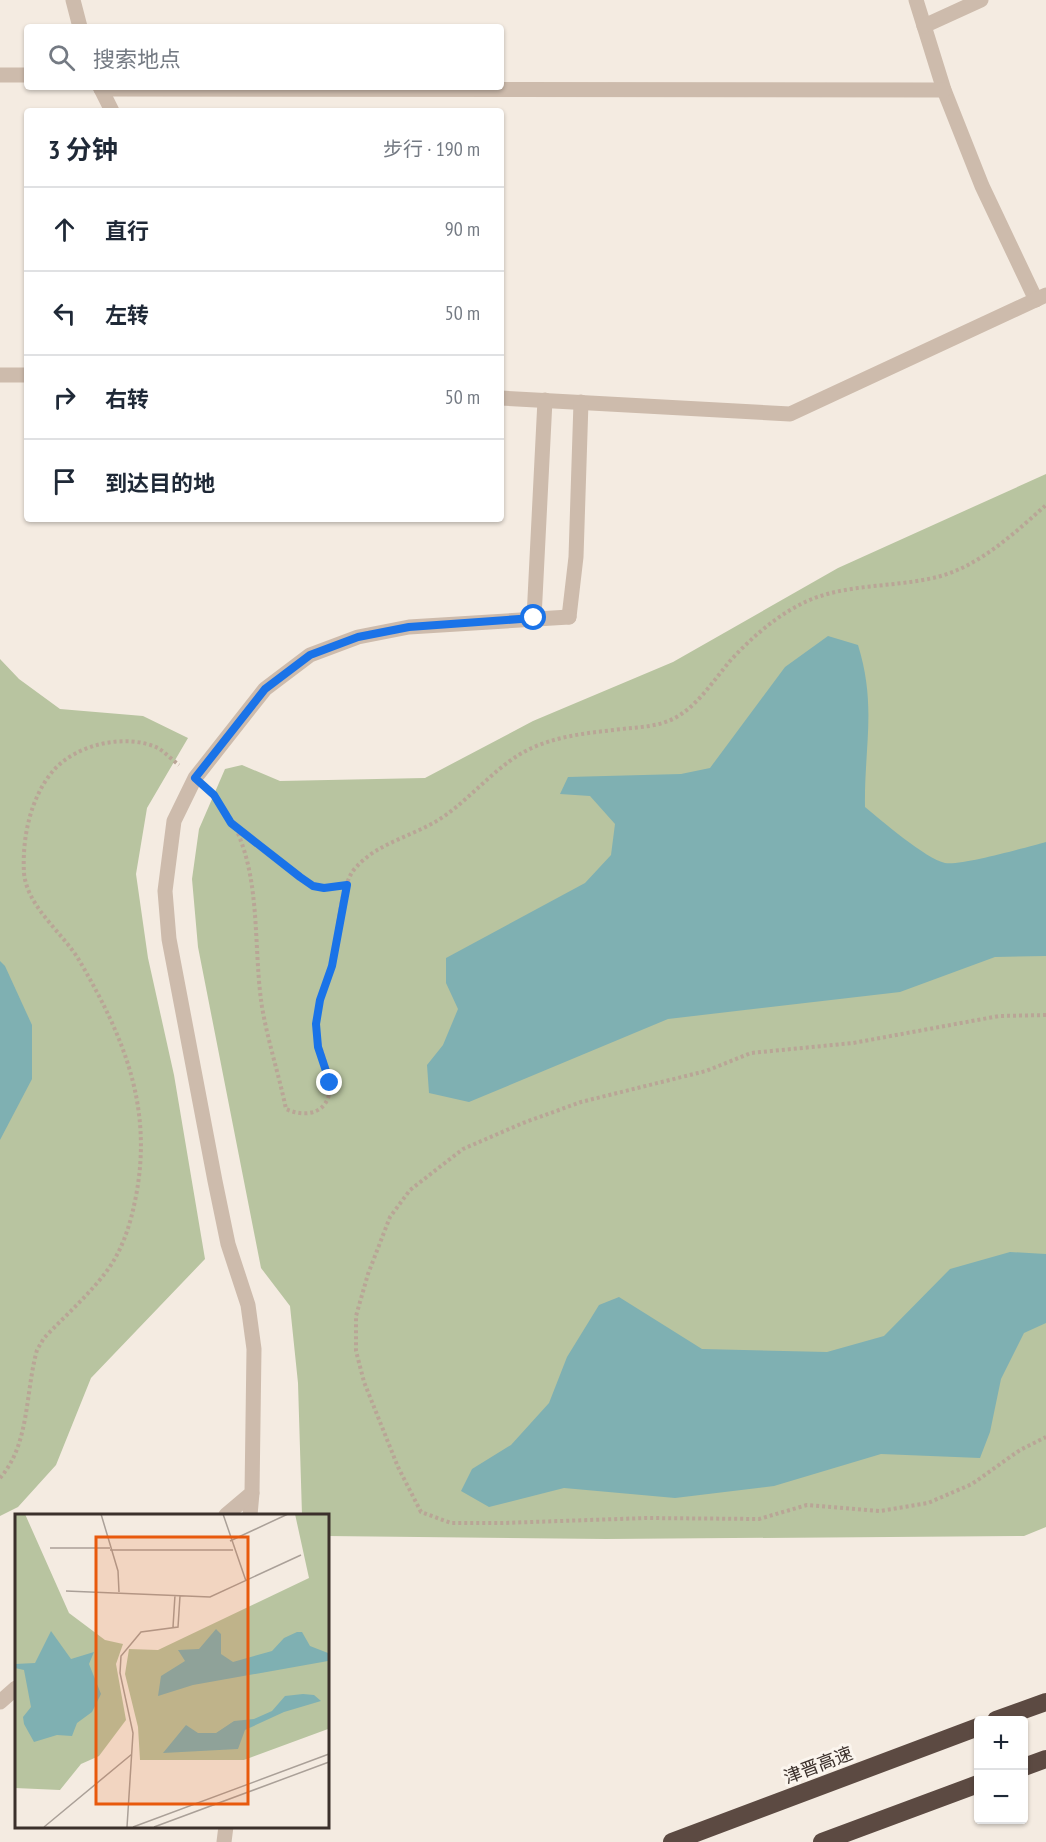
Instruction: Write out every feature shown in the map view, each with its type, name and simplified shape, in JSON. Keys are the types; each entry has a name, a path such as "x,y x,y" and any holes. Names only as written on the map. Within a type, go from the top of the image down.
{"highway":[{"path":"1007,1716 1046,1702"},
{"name":"津晋高速","path":"672,1842 974,1729"},
{"path":"1028,1765 1046,1759"},
{"path":"822,1842 974,1785"}],"street":[{"path":"73,0 79,24"},
{"path":"504,398 790,414 1041,297 982,186 944,90 916,0"},
{"path":"924,26 981,0"},
{"path":"0,75 24,75"},
{"path":"504,89 944,90"},
{"path":"101,90 110,108"},
{"path":"0,375 24,375"},
{"path":"534,618 545,400"},
{"path":"250,1514 254,1349 248,1305 228,1244 214,1181 169,939 165,891 174,821 195,778 265,689 310,655 358,637 409,627 569,616 576,556 581,402"},
{"path":"227,1514 252,1493"},
{"path":"0,1701 15,1689"},
{"path":"224,1842 226,1827"}],"path":[{"path":"0,1478 13,1464 27,1414 32,1369 37,1350 44,1338 108,1269 123,1244 132,1216 143,1150 141,1112 134,1080 110,1021 77,958 28,893 24,876 24,850 28,823 38,795 53,771 70,757 113,741 137,741 159,748 214,795 231,823 248,864 254,895 262,1008 286,1109 298,1115 313,1113 328,1097 330,1083 318,1047 316,1024 320,1000 332,966 347,885 352,871 375,851 440,819 468,798 512,758 540,745 575,734 653,726 674,718 698,700 733,658 781,615 833,592 939,577 972,561 1011,536 1046,505"},
{"path":"231,823 313,886 335,888 347,885"},
{"path":"1046,1015 999,1016 853,1043 751,1053 706,1071 581,1102 463,1149 410,1190 390,1217 368,1274 356,1316 356,1351 359,1362 398,1467 421,1512 451,1523 646,1518 759,1519 807,1505 880,1511 928,1503 972,1484 1020,1450 1046,1437"}],"green space":[{"path":"1046,474 1046,1527 1024,1536 606,1539 328,1536 328,1514 302,1514 298,1383 290,1306 261,1268 198,947 192,879 199,829 225,769 242,765 280,781 425,778 533,721 673,662 838,568"},
{"path":"0,659 19,679 60,709 143,716 188,738 147,808 136,874 148,958 174,1075 205,1259 91,1378 56,1465 18,1507 0,1516"}],"water":[{"path":"828,636 858,645 864,667 868,707 865,807 916,847 945,863 979,859 1046,842 1046,956 995,957 900,992 668,1019 469,1102 429,1093 427,1065 443,1045 458,1009 446,983 446,958 585,883 611,855 615,824 590,796 560,794 568,777 681,774 710,768 785,667"},
{"path":"0,961 5,966 32,1025 32,1079 0,1140"},
{"path":"1010,1252 1046,1254 1046,1323 1024,1333 1001,1379 990,1432 980,1458 881,1454 774,1486 675,1498 564,1488 489,1507 461,1491 472,1469 511,1445 549,1403 567,1357 599,1305 619,1297 702,1349 827,1352 884,1336 950,1269"}],"route":[{"path":"330,1083 318,1047 316,1024 320,1000 332,966 343,892 347,885 324,888 313,886 300,877 231,823 214,795 195,778 265,689 310,655 358,637 409,627 534,618"}]}
